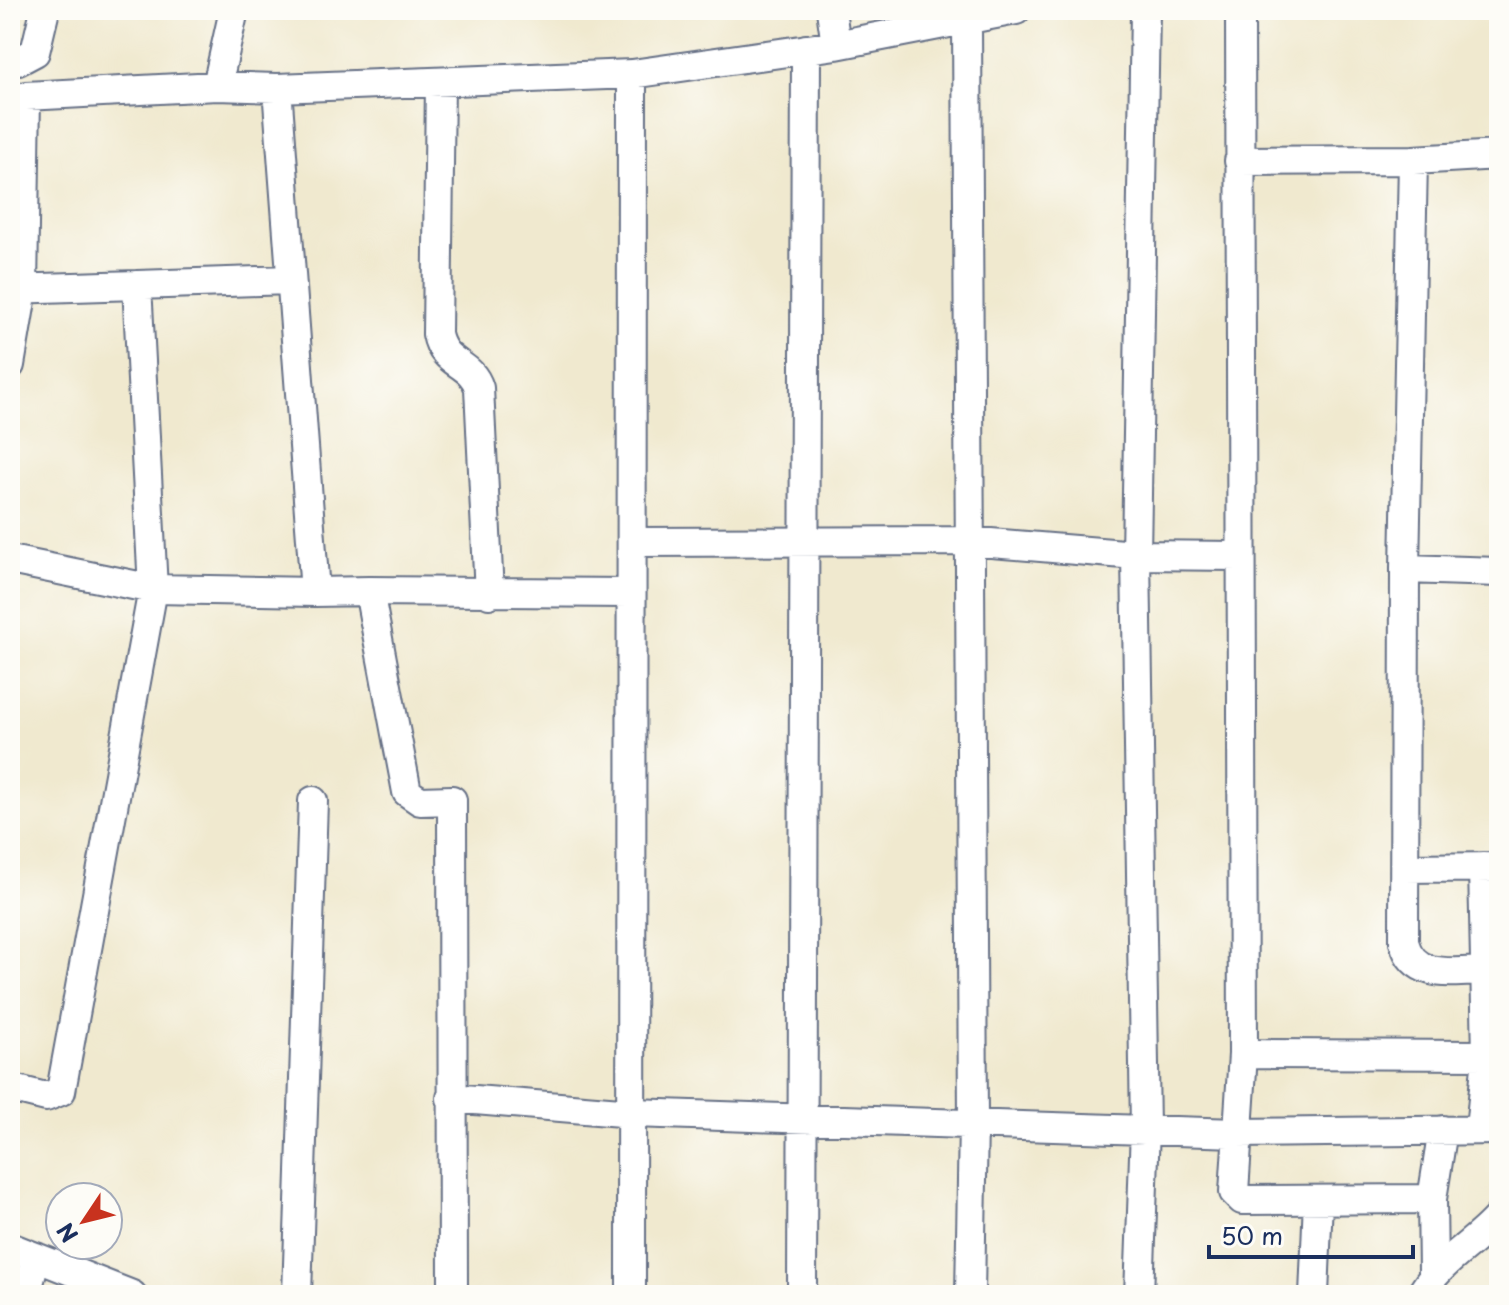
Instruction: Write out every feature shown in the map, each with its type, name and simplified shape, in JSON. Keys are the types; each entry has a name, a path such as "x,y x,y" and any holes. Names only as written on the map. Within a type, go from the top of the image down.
{"street":[{"path":"10,60 18,61 35,52 45,10"},
{"path":"217,86 234,10"},
{"path":"831,10 836,45"},
{"path":"10,365 17,289 18,97 217,86 277,88 632,74 836,45 967,22 1016,10"},
{"path":"1139,1295 1145,1128 1136,555 1145,10"},
{"path":"1240,10 1239,556 1243,1054 1237,1133 1237,1197 1242,1200 1432,1199"},
{"path":"967,22 967,541 973,1122 970,1295"},
{"path":"802,1295 800,1118 806,49"},
{"path":"631,1295 632,74"},
{"path":"440,82 437,334 440,348 472,374 479,388 489,594"},
{"path":"277,88 315,592"},
{"path":"1239,161 1413,160 1499,155"},
{"path":"1413,160 1405,569 1404,942 1408,957 1417,967 1430,971 1491,971"},
{"path":"17,289 290,280"},
{"path":"10,1088 46,1097 61,1091 153,589 137,285"},
{"path":"632,542 967,541 1136,555 1239,556"},
{"path":"10,560 153,589 630,593"},
{"path":"1405,569 1499,572"},
{"path":"369,591 407,792 420,801 452,800 453,1295"},
{"path":"297,1295 313,801"},
{"path":"451,1098 633,1113 1237,1133 1490,1130 1491,867 1406,868"},
{"path":"1243,1054 1491,1063"},
{"path":"1427,1284 1432,1199 1443,1130"},
{"path":"1314,1295 1318,1200"},
{"path":"1427,1284 1499,1216"},
{"path":"26,1295 23,1252 132,1295"}]}
